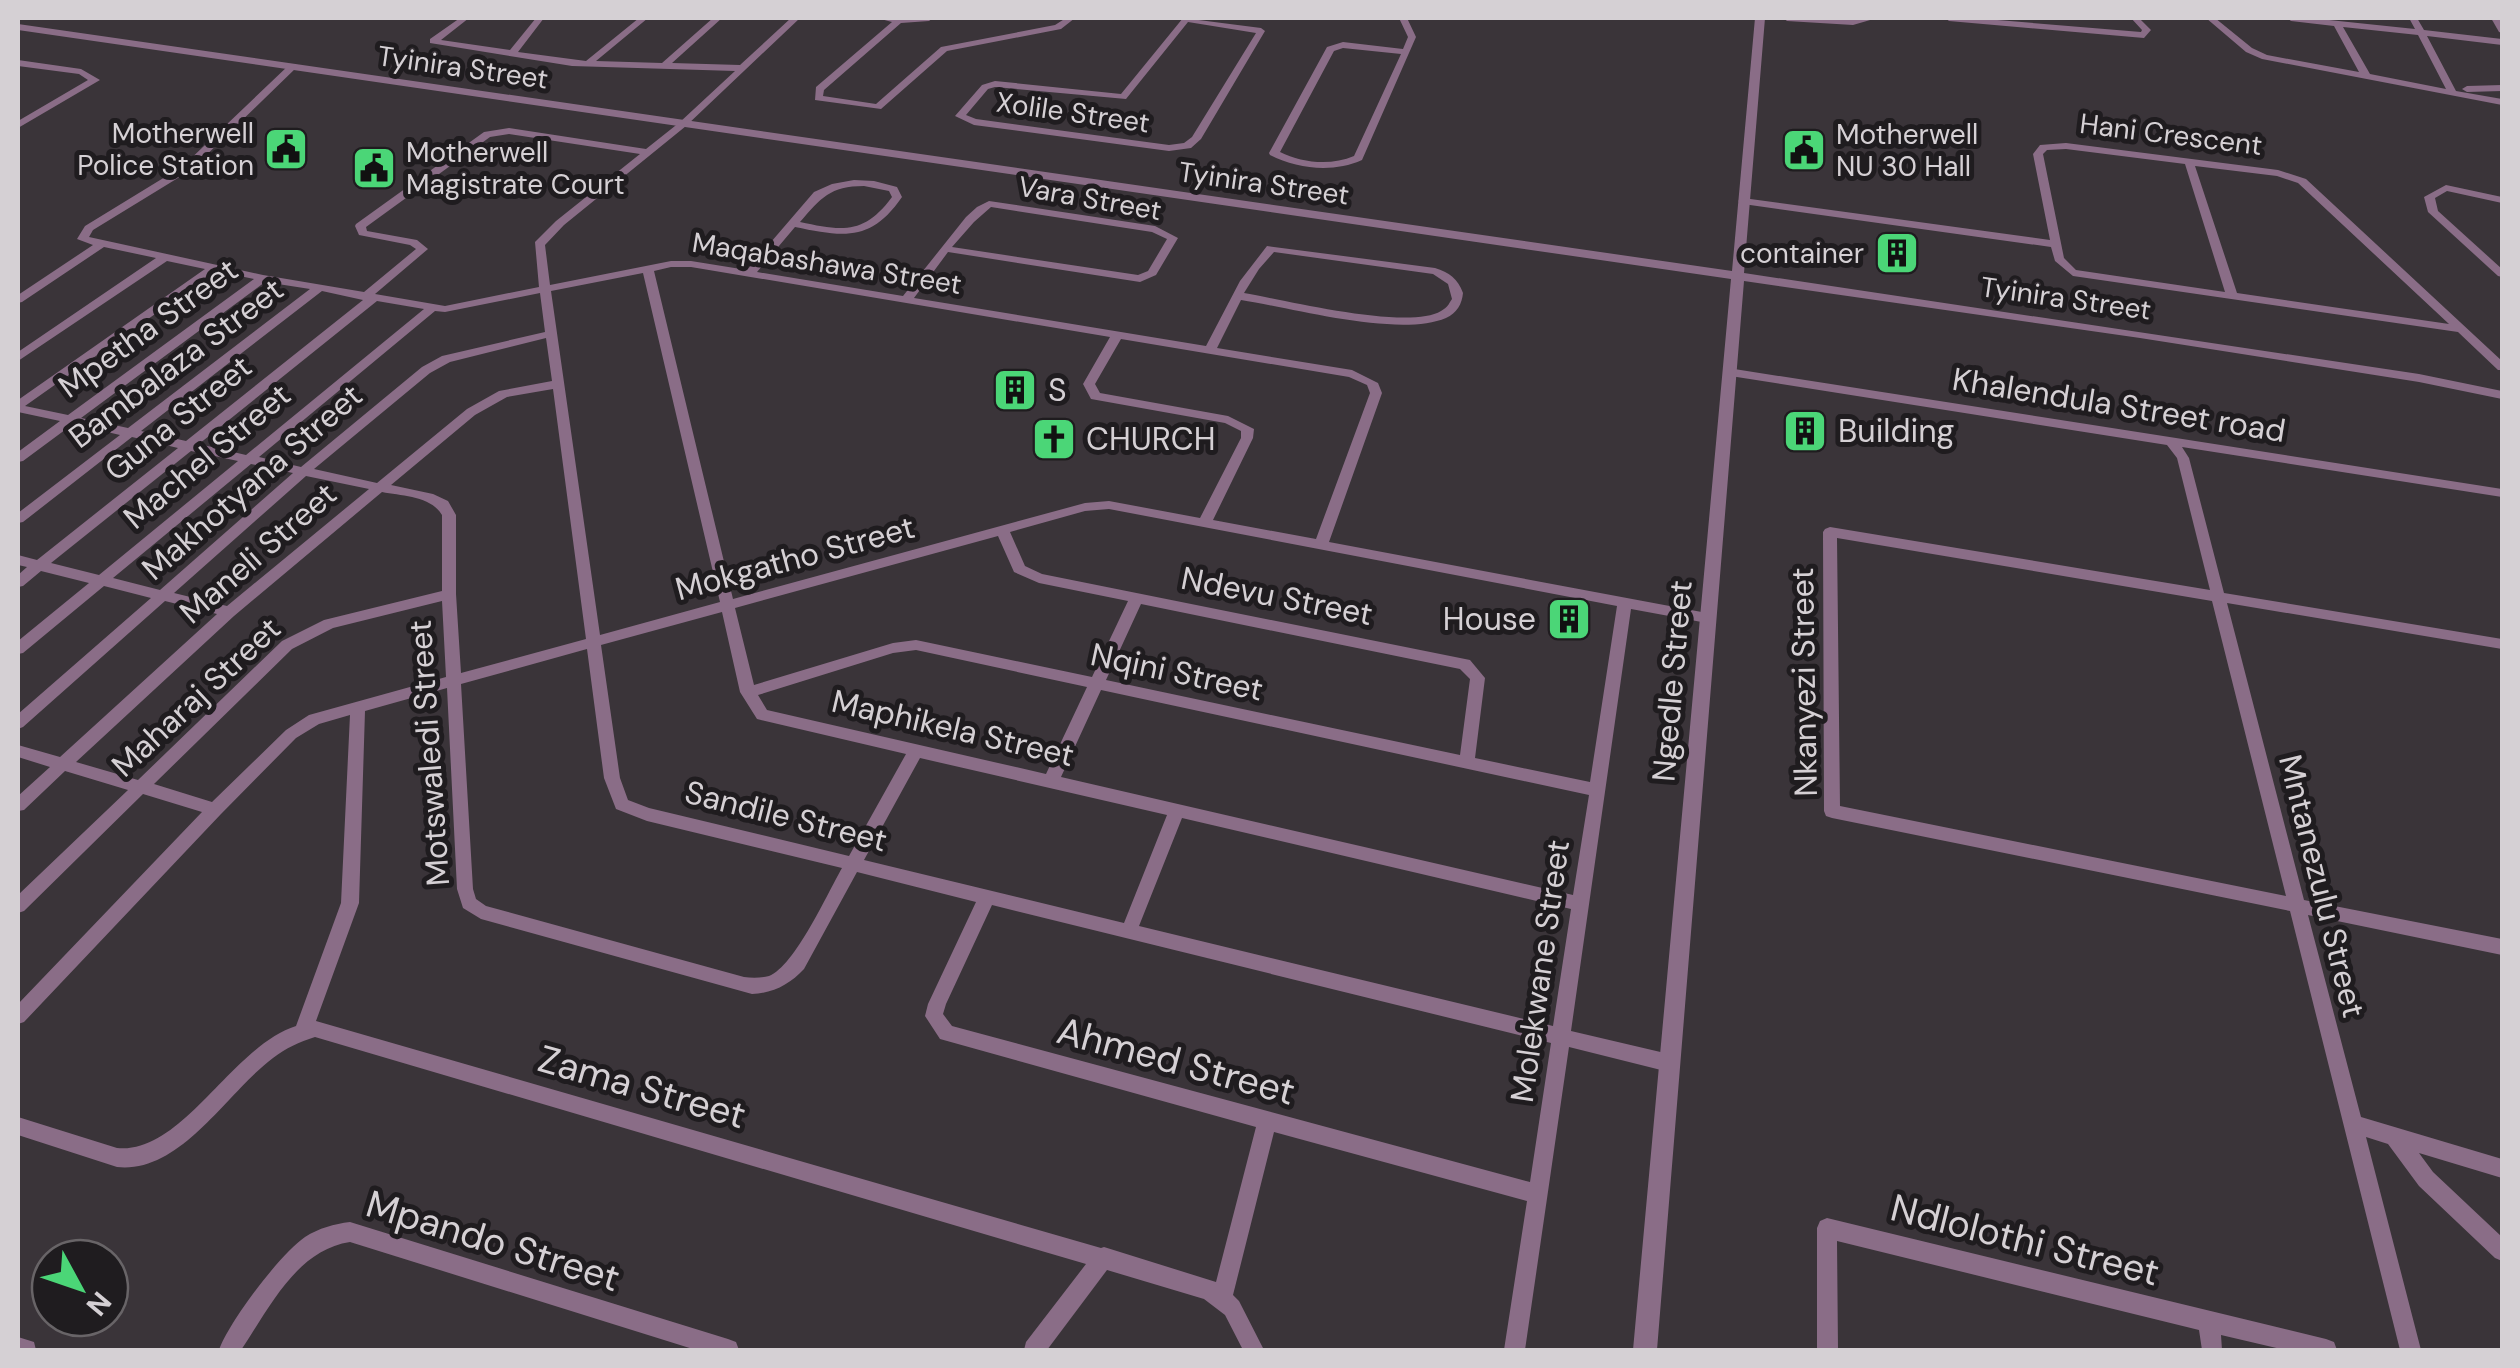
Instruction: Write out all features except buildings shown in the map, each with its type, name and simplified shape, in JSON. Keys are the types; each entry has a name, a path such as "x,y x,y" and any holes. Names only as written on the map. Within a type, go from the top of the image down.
{"street":[{"path":"465,18 433,41 587,64 742,68"},
{"path":"511,55 540,18"},
{"path":"587,64 644,18"},
{"path":"666,64 718,18"},
{"name":"Sandile Street","path":"796,18 683,124 542,239 539,249 612,778 622,804 647,814 1670,1064"},
{"path":"881,18 929,18"},
{"path":"898,21 820,89 818,98 878,107 944,49 1058,27 1071,18"},
{"name":"Xolile Street","path":"1187,18 1261,31 1196,139 1187,146 1169,148 974,122 960,116 985,87 995,84 1122,98 1187,18"},
{"path":"1404,18 1412,35 1406,52 1354,161 1338,164 1289,160 1274,153 1330,49 1343,45 1406,52"},
{"name":"Ngedle Street","path":"1645,1350 1760,18"},
{"path":"1786,18 1853,22 1873,18"},
{"path":"1949,18 2144,35 2147,30 2135,18"},
{"path":"2210,18 2256,54 2502,102"},
{"path":"2290,18 2502,42"},
{"path":"2413,18 2456,91"},
{"path":"2495,18 2502,30"},
{"path":"2336,22 2366,76"},
{"name":"Tyinira Street","path":"18,27 2301,358 2502,395"},
{"path":"18,62 81,72 95,80 18,124"},
{"path":"18,300 100,246 81,236 187,168 292,68"},
{"path":"2456,91 2502,88"},
{"name":"Guna Street","path":"18,582 423,249 413,242 364,233 360,226 486,134 510,131 648,152"},
{"name":"Hani Crescent","path":"2055,244 2038,154 2044,147 2066,146 2278,173 2302,181 2502,367"},
{"path":"2189,161 2233,298"},
{"path":"749,274 818,194 842,184 884,186 897,197 871,225 858,232 840,233 794,224"},
{"path":"2502,200 2446,188 2429,197 2433,212 2502,274"},
{"path":"1743,202 2055,244 2061,264 2082,276 2459,328"},
{"name":"Vara Street","path":"905,300 947,248 979,209 989,204 1155,230 1173,238 1152,273 1140,279 947,248"},
{"name":"Maqabashawa Street","path":"100,246 368,297 461,308 681,264 1352,374 1372,383 1376,393 1321,544"},
{"path":"1209,351 1240,296 1266,252 1280,248 1434,271 1450,278 1457,290 1454,304 1446,314 1412,320 1240,296"},
{"path":"18,357 163,258"},
{"path":"18,406 213,268"},
{"path":"648,269 748,692"},
{"name":"Mpetha Street","path":"18,458 264,278"},
{"name":"Bambalaza Street","path":"18,518 319,288"},
{"name":"Machel Street","path":"18,649 433,307"},
{"name":"Makhotyana Street","path":"18,723 304,472 438,362 550,334"},
{"path":"1117,336 1089,384 1096,396 1228,420 1248,428 1205,522"},
{"name":"Khalendula Street road","path":"1728,372 2502,493"},
{"name":"Maneli Street","path":"18,805 229,612 377,487 491,398 558,384"},
{"name":"Motswaledi Street","path":"18,406 243,460 428,497 447,509 465,889 469,903 481,912 758,986 779,980 798,964 916,750"},
{"name":"Mntanezulu Street","path":"2170,440 2183,458 2411,1350"},
{"name":"Mokgatho Street","path":"18,1016 215,809 302,726 358,706 1096,505 1205,522 1708,618"},
{"name":"Ndevu Street","path":"1003,530 1014,562 1028,574 1465,664 1478,678 1467,760"},
{"name":"Nkanyezi Street","path":"2217,596 1830,532 1832,811 2296,906"},
{"path":"18,560 229,612"},
{"name":"Maharaj Street","path":"18,906 298,637 329,624 449,594"},
{"path":"2217,596 2502,644"},
{"path":"1051,780 1137,597"},
{"name":"Molekwane Street","path":"1515,1350 1625,601"},
{"name":"Nqini Street","path":"748,692 893,648 916,645 1597,790"},
{"name":"Maphikela Street","path":"748,692 762,715 1582,904"},
{"path":"18,1126 122,1159 147,1155 176,1136 272,1048 304,1030 350,903 358,706"},
{"path":"18,750 215,809"},
{"path":"1129,931 1178,810"},
{"name":"Ahmed Street","path":"987,896 937,1004 934,1016 946,1033 1536,1194"},
{"path":"2296,906 2502,947"},
{"name":"Zama Street","path":"304,1030 331,1033 1104,1257 1210,1290 1222,1298"},
{"path":"1254,1350 1222,1298 1268,1122"},
{"path":"2352,1124 2502,1168"},
{"path":"2395,1137 2426,1179 2502,1251"},
{"name":"Ndlolothi Street","path":"1827,1350 1827,1228 2326,1350"},
{"name":"Mpando Street","path":"229,1350 290,1264 308,1246 333,1231 350,1232 728,1350"},
{"path":"1034,1350 1104,1257"},
{"path":"2209,1322 2212,1350"},
{"path":"18,1348 26,1350"}],"place":[{"name":"Motherwell Police Station","path":"286,149"},
{"name":"Motherwell NU 30 Hall","path":"1804,150"},
{"name":"Motherwell Magistrate Court","path":"374,168"},
{"name":"container","path":"1897,253"},
{"name":"S","path":"1015,390"},
{"name":"Building","path":"1805,431"},
{"name":"CHURCH","path":"1054,439"},
{"name":"House","path":"1569,619"}]}
